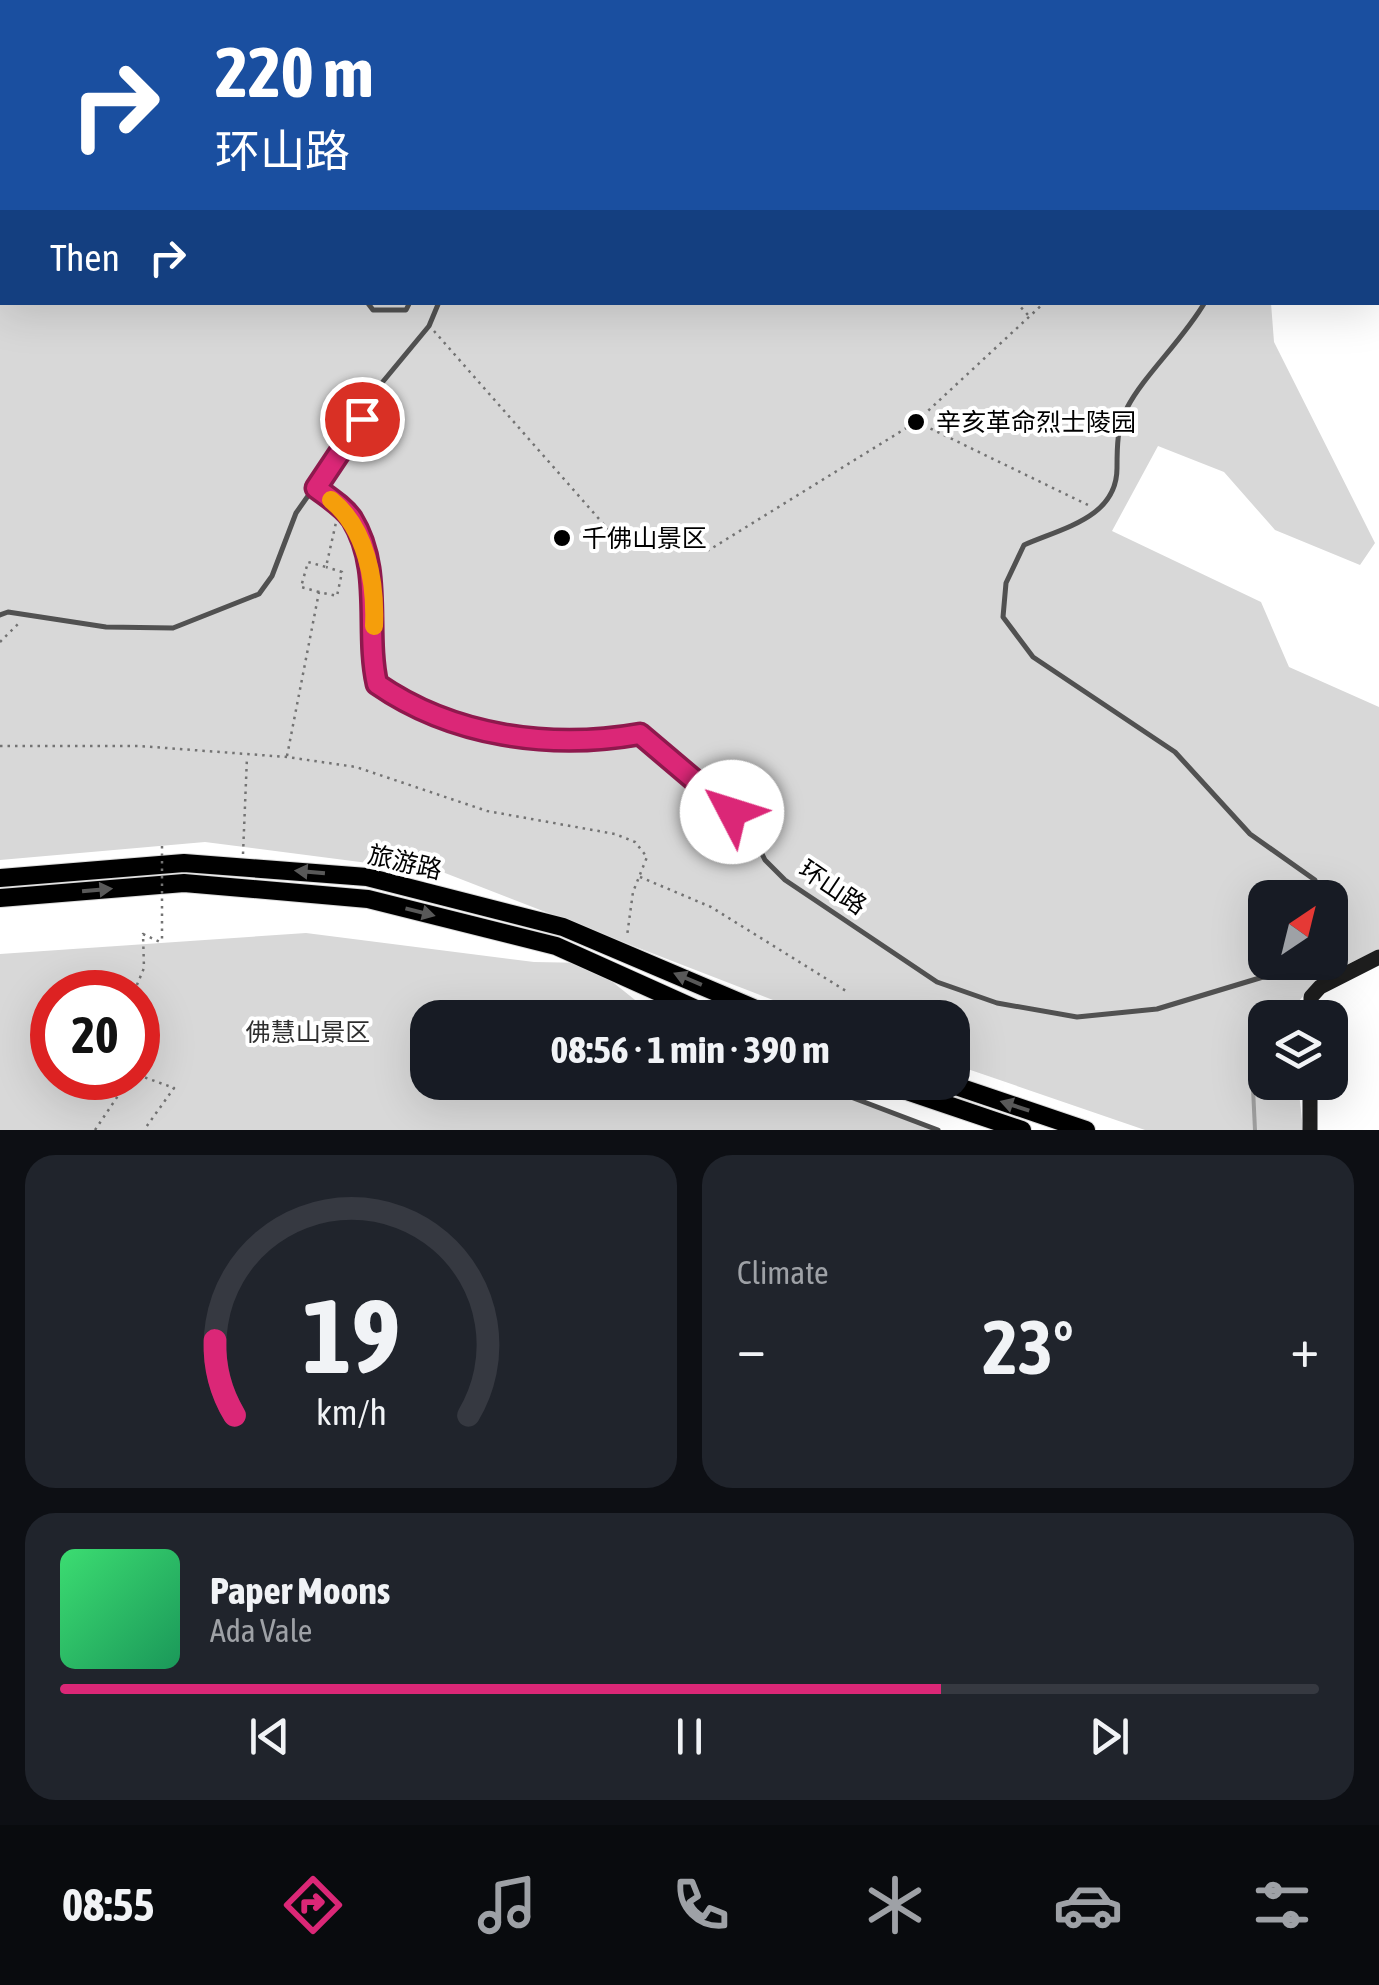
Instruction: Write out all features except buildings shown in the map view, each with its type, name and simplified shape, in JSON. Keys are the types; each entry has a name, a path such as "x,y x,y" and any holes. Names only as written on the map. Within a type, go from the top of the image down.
{"main road":[{"name":"旅游路","path":"0,878 184,863 367,877 562,927 737,1000"},
{"name":"旅游路","path":"0,898 184,883 368,899 556,946 676,1000"},
{"path":"970,1091 1086,1130"},
{"path":"933,1100 1022,1130"}],"street":[{"path":"1311,1000 1320,987 1379,957"},
{"path":"1310,1100 1310,1130"}],"lane":[{"path":"369,305 372,310 406,310 408,305"},
{"path":"0,615 27,615 106,627 173,628 258,594 272,576 296,513 316,488 376,390 429,326 438,305"},
{"path":"1203,305 1185,337 1126,408 1117,442 1117,485 1101,512 1024,545 1006,583 1003,617 1033,657 1175,752 1250,834 1316,880"},
{"name":"环山路","path":"316,488 351,517 364,546 374,612 372,661 377,684 408,706 510,738 611,739 640,734 750,828 765,860 785,880 937,982 997,1003 1077,1017 1157,1009 1249,980"},
{"path":"861,1100 938,1130"}],"path":[{"path":"1019,305 1029,317"},
{"path":"429,326 614,536 667,538 709,550 916,422 1042,305"},
{"path":"916,422 1101,512"},
{"path":"326,567 340,507"},
{"path":"308,562 342,572 337,596 319,592 301,587 308,562"},
{"path":"287,757 319,592"},
{"path":"0,642 27,615"},
{"path":"0,746 86,743 287,757 395,777 488,811 615,834 635,842 647,857 639,877 624,951"},
{"path":"242,865 247,756"},
{"path":"143,970 143,934 162,942 162,846"},
{"path":"639,877 711,908 846,992"},
{"path":"144,1130 174,1088 160,1083"},
{"path":"95,1130 115,1100"}],"green space":[{"name":"千佛山景区","path":"0,305 1271,305 1274,342 1375,543 1360,565 1275,530 1224,472 1158,446 1112,531 1261,602 1289,667 1379,707 1379,949 1348,964 1348,880 1248,880 1248,980 1316,980 1300,1000 1248,1000 1248,1100 1300,1100 1303,1130 1145,1130 970,1070 970,1000 773,1000 445,873 205,842 0,860"},
{"name":"佛慧山景区","path":"306,933 534,962 589,963 635,1000 410,1000 410,1100 863,1100 936,1130 0,1130 0,954"}],"waterway":[{"path":"1254,1100 1255,1130"}],"slow traffic":[{"path":"331,500 351,517 364,546 374,626"}],"place":[{"name":"辛亥革命烈士陵园","path":"916,422"},
{"name":"千佛山景区","path":"562,538"}],"route":[{"path":"362,419 316,488 351,517 364,546 374,612 372,661 377,684 408,706 510,738 611,739 640,734 732,812"}]}
